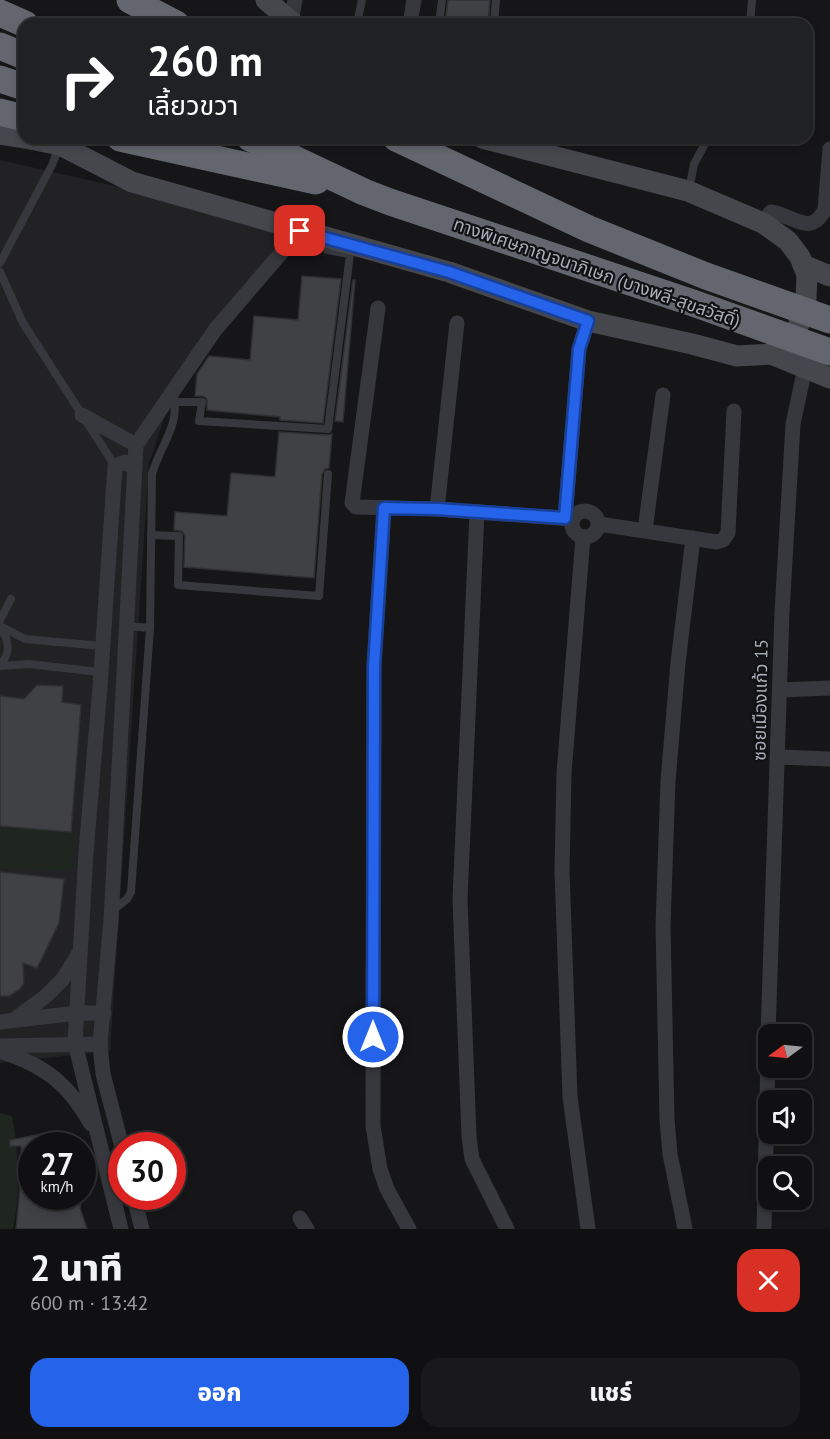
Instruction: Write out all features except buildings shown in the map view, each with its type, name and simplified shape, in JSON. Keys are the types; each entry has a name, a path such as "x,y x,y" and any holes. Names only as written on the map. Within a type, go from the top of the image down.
{"highway":[{"path":"130,0 164,18"},
{"path":"0,13 18,21"},
{"path":"0,46 18,54"},
{"path":"0,79 18,85"},
{"path":"0,112 18,116"},
{"name":"ทางพิเศษกาญจนาภิเษก (บางพลี-สุขสวัสดิ์)","path":"152,144 364,192"},
{"name":"ทางพิเศษกาญจนาภิเษก (บางพลี-สุขสวัสดิ์)","path":"263,144 390,202 683,299 830,352"},
{"name":"ทางพิเศษกาญจนาภิเษก (บางพลี-สุขสวัสดิ์)","path":"409,144 589,229 706,276 830,320"}],"main road":[{"path":"266,0 287,18"},
{"path":"0,134 18,137"},
{"path":"51,144 60,146 132,182 449,272 588,321 737,356 771,354 830,378"},
{"path":"505,144 688,191 763,223 788,241 800,257 807,275 806,299 797,330 771,354"},
{"path":"803,265 830,276"}],"street":[{"path":"293,18 295,0"},
{"path":"411,18 414,0"},
{"path":"763,223 771,212 788,216 803,225 821,218 825,209 830,149"},
{"path":"118,1132 103,1074 100,1044 112,910 136,445 174,397 215,330 300,231"},
{"path":"378,308 352,503 356,507 437,509 569,518 576,513 588,510 594,513 599,524"},
{"path":"588,321 579,349 569,518 573,531 583,537 594,534 599,524"},
{"path":"437,509 457,323"},
{"name":"ซอยเมืองแก้ว 15","path":"768,1024 782,612 793,424 804,368"},
{"path":"645,530 663,395"},
{"path":"599,524 717,542 723,540 728,533 734,411"},
{"path":"82,415 136,445"},
{"path":"121,1229 75,1043 79,952 115,466 125,462 134,468"},
{"path":"384,508 374,666 373,1126 380,1169 387,1189 409,1229"},
{"path":"477,512 460,899 469,1137 472,1159 507,1229"},
{"path":"583,537 564,773 562,871 570,1097 588,1229"},
{"path":"682,1228 667,1120 663,926 669,769 678,663 693,538"},
{"path":"780,690 830,688"},
{"path":"778,757 830,759"},
{"path":"7,1021 46,996 63,979 79,952"},
{"path":"7,1021 77,1013 104,1013"},
{"path":"0,1048 75,1043 100,1044"},
{"path":"0,1048 49,1072 83,1110 99,1140"},
{"path":"764,1229 767,1078"},
{"path":"137,1210 142,1229"}],"lane":[{"path":"358,18 362,0"},
{"path":"440,18 442,0"},
{"path":"494,18 496,0"},
{"path":"751,18 753,0"},
{"path":"688,191 694,164 705,144"},
{"path":"0,263 60,146"},
{"path":"112,910 127,899 131,892 150,628 152,474 173,425 176,413 174,397 202,402 199,421 328,429 350,254 327,250"},
{"path":"0,272 23,323 115,466"},
{"path":"151,535 179,536 178,585 319,596 328,474"},
{"path":"0,620 11,599"},
{"path":"126,626 150,628"},
{"path":"0,627 25,639 102,646"},
{"path":"0,627 7,637 8,645 8,653 0,666"},
{"path":"0,666 28,664 100,672"}],"shaded area":[{"path":"0,160 305,229 176,383 149,463 110,1051 0,1063"},
{"path":"0,826 74,832 72,870 0,869"},
{"path":"0,1113 12,1116 18,1187 13,1229 0,1229"}],"route":[{"path":"300,231 449,272 588,321 579,349 565,518 437,509 384,508 374,666 373,1037"}]}
